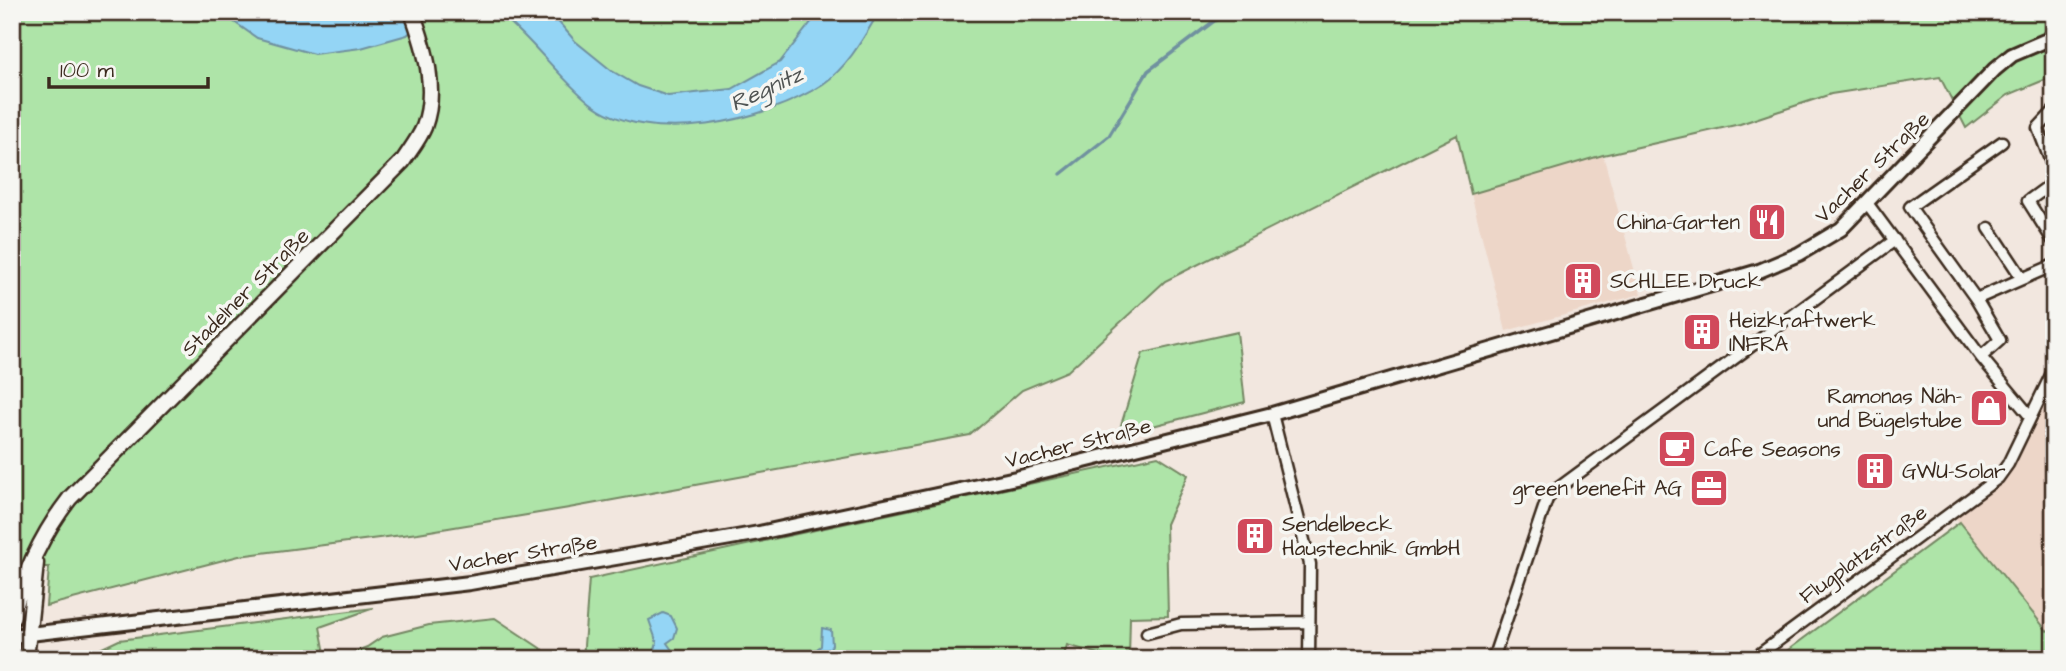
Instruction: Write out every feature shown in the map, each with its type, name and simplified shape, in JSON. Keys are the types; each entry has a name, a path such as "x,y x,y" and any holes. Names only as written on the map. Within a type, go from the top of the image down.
{"main road":[{"name":"Stadelner Straße","path":"12,619 24,576 52,521 70,498 403,160 424,128 431,97 422,41 412,12"},
{"name":"Stadelner Straße","path":"26,659 37,551"}],"street":[{"name":"Vacher Straße","path":"12,636 470,583 639,554 809,523 1016,478 1272,414 1759,271 1823,241 1841,229 1867,203 1995,69 2012,55 2054,37"},
{"path":"2054,111 2038,128 2054,170"},
{"path":"1981,357 2000,340 1976,299 1910,207 2002,142"},
{"path":"2054,182 2028,201 2054,242"},
{"path":"1867,203 1981,357 2030,416"},
{"path":"1989,228 2022,278"},
{"path":"1493,659 1547,499 1553,492 1895,240"},
{"path":"1976,299 2054,265"},
{"name":"Flugplatzstraße","path":"1753,659 1998,478 2008,464 2054,369"},
{"path":"1272,414 1310,564 1309,659"},
{"path":"1147,633 1181,624 1309,622"}],"shaded area":[{"path":"1603,155 1641,294 1506,331 1471,194"},
{"path":"2054,369 2054,626 2047,631 1951,512 1998,478"}],"green space":[{"path":"12,12 2054,12 2054,76 2008,95 1966,128 1940,77 1831,94 1740,124 1603,155 1471,194 1457,135 1165,281 1068,371 1022,390 970,435 418,533 239,556 46,606 49,567 12,567"},
{"path":"1237,332 1245,402 1118,435 1143,353"},
{"path":"1158,456 1188,475 1166,524 1168,616 1130,617 1129,659 1116,659 1067,645 1063,659 583,659 589,579"},
{"path":"1960,522 2047,631 2054,626 2054,659 1776,659"},
{"path":"374,608 320,627 326,659 79,659 119,640"},
{"path":"495,618 543,650 550,659 336,659 367,647 382,637 429,625"}],"water":[{"path":"220,12 434,12 407,35 361,48 314,54 257,38"},
{"name":"Regnitz","path":"497,12 550,12 575,41 612,71 638,86 668,96 732,89 780,62 819,12 879,12 855,51 823,84 771,109 740,118 674,127 642,124 613,116 589,102 522,33"},
{"path":"663,613 671,616 677,628 674,638 667,643 674,653 673,659 652,659 657,643 649,620"},
{"path":"822,628 831,630 832,645 822,659 780,659 785,651 810,654 821,646"}],"waterway":[{"path":"1061,174 1109,136 1148,71 1226,12"}],"place":[{"name":"China-Garten","path":"1767,222"},
{"name":"SCHLEE Druck","path":"1583,281"},
{"name":"Heizkraftwerk INFRA","path":"1702,332"},
{"name":"Ramonas Näh- und Bügelstube","path":"1989,408"},
{"name":"Cafe Seasons","path":"1677,449"},
{"name":"GWU-Solar","path":"1875,471"},
{"name":"green benefit AG","path":"1709,488"},
{"name":"Sendelbeck Haustechnik GmbH","path":"1255,536"}]}
